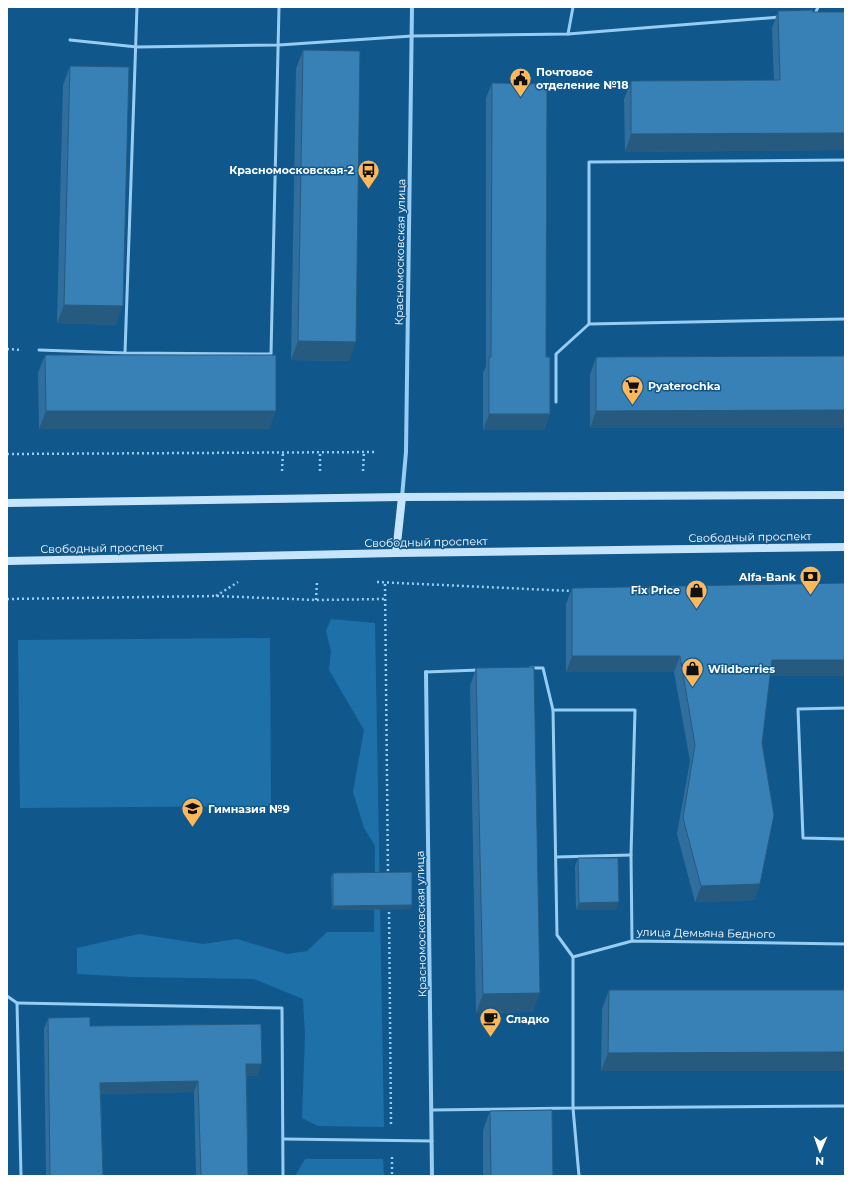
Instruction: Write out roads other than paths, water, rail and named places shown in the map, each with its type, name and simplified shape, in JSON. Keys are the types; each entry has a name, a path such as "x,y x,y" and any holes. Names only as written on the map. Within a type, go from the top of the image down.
{"main road":[{"path":"7,503 402,497 845,495"},
{"path":"396,553 402,497"},
{"name":"Свободный проспект","path":"7,561 396,553 845,547"}],"street":[{"name":"Красномосковская улица","path":"402,497 406,452 412,7"},
{"name":"Красномосковская улица","path":"426,672 432,1176"}],"lane":[{"path":"125,353 137,47 137,7"},
{"path":"39,350 125,353 271,354 279,7"},
{"path":"568,34 573,7"},
{"path":"809,14 817,14 818,7"},
{"path":"70,40 137,47 279,45 412,36 568,34 786,16"},
{"path":"589,324 589,162 845,160"},
{"path":"556,402 556,354 589,324 845,319"},
{"path":"528,668 543,668 553,710 557,935 573,956 573,1108 579,1176"},
{"path":"426,672 481,670"},
{"path":"845,708 798,709 803,838 845,839"},
{"path":"553,710 635,710 631,855 632,941"},
{"path":"556,857 631,855"},
{"name":"улица Демьяна Бедного","path":"573,956 632,941 845,944"},
{"path":"7,996 17,1003 282,1008 284,1139 283,1176"},
{"path":"17,1003 21,1176"},
{"path":"432,1110 845,1106"},
{"path":"284,1139 432,1141"}],"place":[{"name":"Почтовое отделение №18","path":"520,98"},
{"name":"Красномосковская-2","path":"369,190"},
{"name":"Pyaterochka","path":"632,406"},
{"name":"Alfa-Bank","path":"811,596"},
{"name":"Fix Price","path":"696,610"},
{"name":"Wildberries","path":"692,688"},
{"name":"Гимназия №9","path":"193,828"},
{"name":"Сладко","path":"490,1038"}]}
